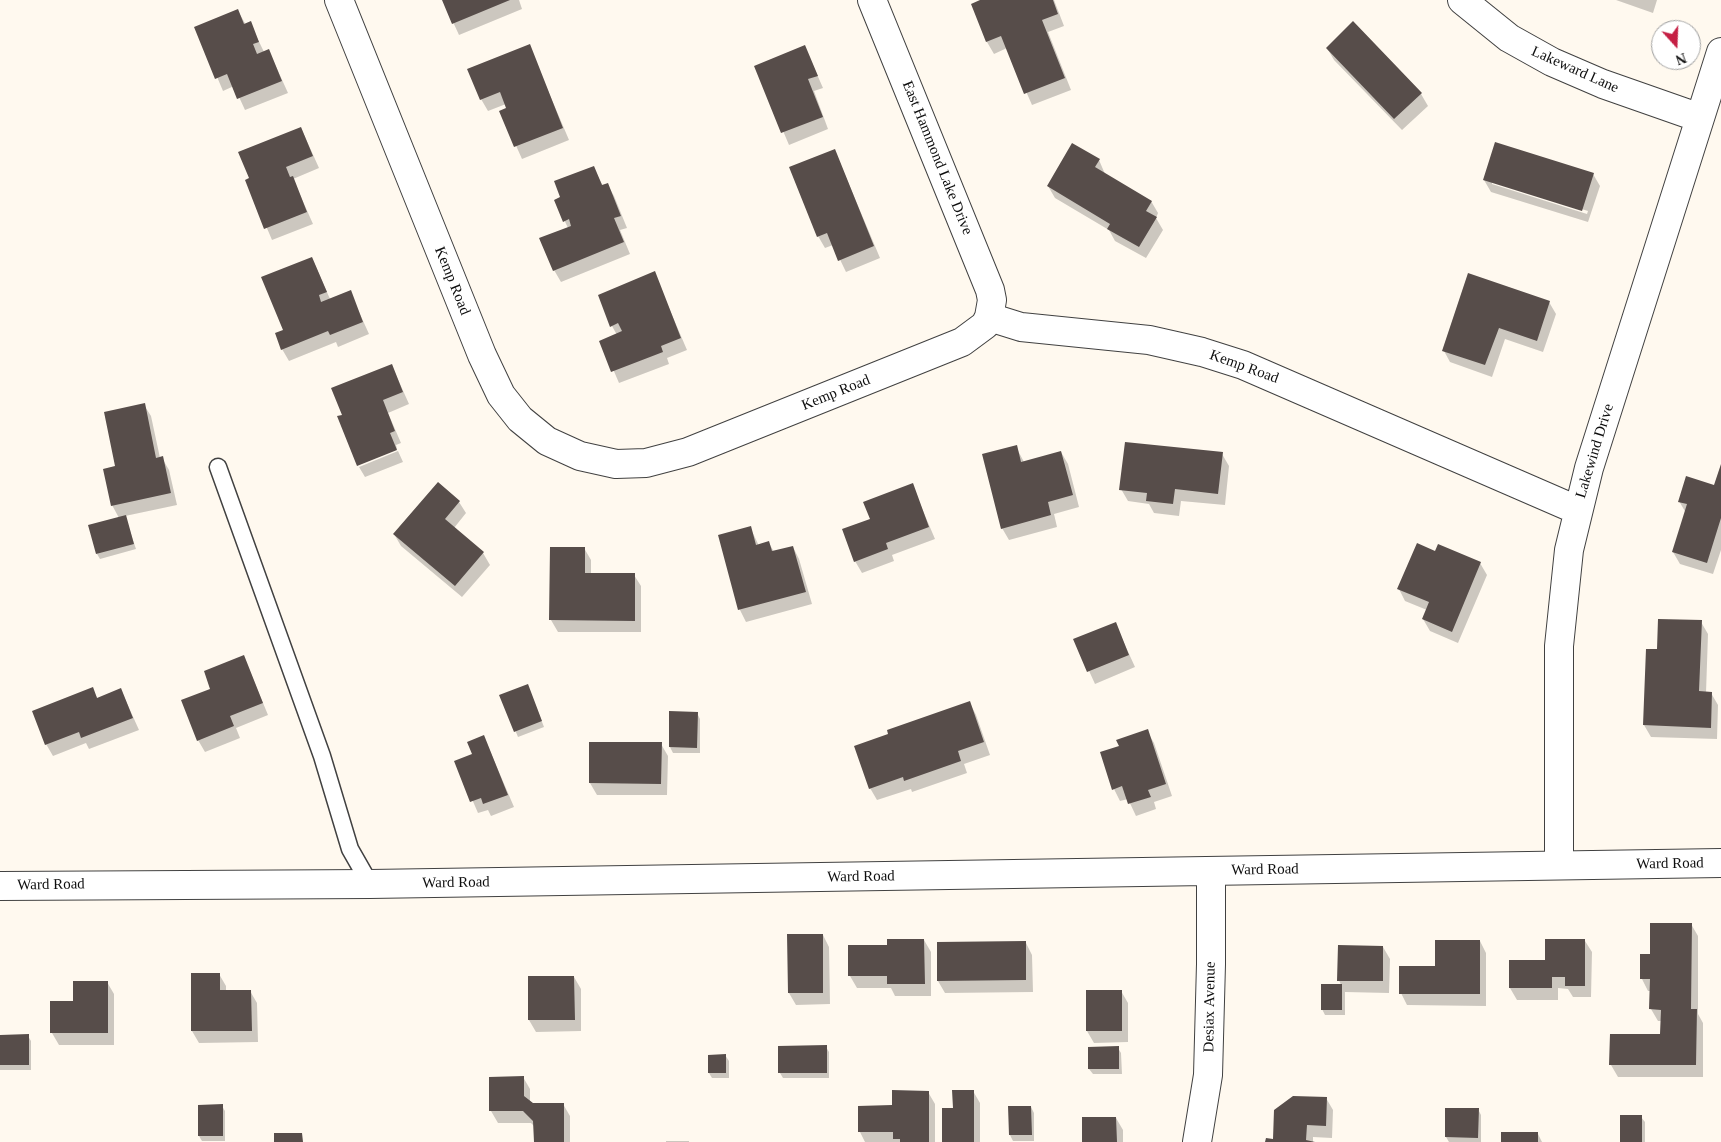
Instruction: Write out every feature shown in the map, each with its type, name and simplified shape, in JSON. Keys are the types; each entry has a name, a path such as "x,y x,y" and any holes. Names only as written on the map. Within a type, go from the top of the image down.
{"street":[{"name":"Kemp Road","path":"339,0 482,355 501,395 520,419 547,441 580,456 616,464 646,463 688,452 962,342 985,325 989,317 1021,327 1149,340 1202,352 1243,365 1578,510"},
{"name":"East Hammond Lake Drive","path":"872,0 990,290 992,300 989,317"},
{"name":"Lakeward Lane","path":"1462,0 1509,38 1552,62 1603,84 1700,118"},
{"name":"Lakewind Drive","path":"1559,865 1559,646 1565,572 1578,510 1721,52"},
{"name":"Ward Road","path":"0,886 370,884 1721,863"},
{"name":"Desiax Avenue","path":"1197,1142 1208,1075 1212,964 1211,871"}],"lane":[{"path":"218,467 322,756 350,849 370,884"}],"building":[{"path":"442,0 510,0 452,24"},
{"path":"980,0 1053,0 1058,14 1042,20 1065,78 1024,94 1001,36 986,42 971,4"},
{"path":"238,9 244,24 251,21 259,42 253,44 257,54 269,49 282,81 237,99 227,74 215,79 194,27"},
{"path":"1353,21 1422,93 1394,119 1326,48"},
{"path":"530,44 563,128 514,147 499,111 506,108 500,92 480,100 467,69"},
{"path":"805,45 818,76 808,79 823,117 781,133 754,66"},
{"path":"301,127 313,156 286,167 290,177 293,176 307,212 264,229 245,180 249,178 238,152"},
{"path":"1495,142 1594,173 1582,211 1483,180"},
{"path":"1072,143 1100,159 1095,167 1152,201 1146,211 1157,217 1139,247 1107,229 1110,224 1047,186"},
{"path":"835,149 874,246 838,261 827,233 817,237 789,167"},
{"path":"594,166 602,185 608,183 621,216 614,218 624,242 553,271 539,238 571,226 569,219 563,222 554,200 560,197 554,181"},
{"path":"312,257 327,292 319,295 321,302 351,290 363,322 330,335 328,331 281,350 275,333 283,330 261,277"},
{"path":"655,271 681,338 661,346 663,352 611,372 599,341 622,331 618,323 610,327 598,295"},
{"path":"1468,273 1550,301 1537,341 1499,328 1485,365 1442,351"},
{"path":"392,364 403,392 383,400 395,431 390,433 397,450 357,466 337,416 342,415 331,388"},
{"path":"145,403 156,458 163,456 171,493 111,506 103,469 115,466 104,412"},
{"path":"1125,442 1223,452 1218,494 1175,489 1173,504 1146,501 1147,493 1119,490"},
{"path":"1017,445 1021,462 1061,451 1073,495 1048,502 1051,515 1001,529 982,454"},
{"path":"1721,464 1721,518 1707,563 1672,552 1687,504 1678,502 1686,476 1714,485"},
{"path":"438,482 460,501 445,519 484,552 455,586 393,534"},
{"path":"913,483 929,527 886,543 888,549 854,562 842,529 870,519 863,502"},
{"path":"126,515 134,544 96,554 88,525"},
{"path":"751,526 756,545 769,541 772,551 793,546 806,592 738,610 718,535"},
{"path":"1417,543 1435,551 1438,544 1481,562 1452,632 1422,619 1429,602 1397,589"},
{"path":"550,547 585,547 585,573 635,573 635,621 549,620"},
{"path":"1658,619 1702,620 1699,691 1712,692 1711,728 1643,725 1646,649 1657,649"},
{"path":"1116,622 1129,655 1087,672 1073,639"},
{"path":"244,655 263,703 230,716 234,726 197,741 181,700 210,689 204,671"},
{"path":"528,684 542,721 514,732 499,695"},
{"path":"93,687 97,698 121,688 133,718 81,738 79,732 45,745 32,711"},
{"path":"970,701 984,742 958,751 961,761 904,781 903,777 869,789 854,746 888,734 887,730"},
{"path":"669,711 698,712 697,748 669,747"},
{"path":"1148,729 1166,784 1148,790 1151,797 1128,804 1122,786 1112,790 1100,752 1119,746 1116,740"},
{"path":"484,735 508,795 483,804 481,798 470,802 454,761 472,754 467,742"},
{"path":"589,742 662,742 661,784 589,783"},
{"path":"1650,923 1692,923 1691,1009 1697,1009 1696,1065 1609,1065 1610,1034 1660,1034 1661,1010 1649,1009 1650,979 1640,979 1640,954 1650,954"},
{"path":"787,934 823,934 823,993 788,993"},
{"path":"887,939 924,939 925,984 887,984 887,976 848,976 848,945 887,945"},
{"path":"1545,939 1585,939 1585,986 1565,986 1565,977 1552,977 1552,988 1509,988 1509,960 1545,960"},
{"path":"1435,940 1480,940 1480,994 1399,994 1399,966 1435,966"},
{"path":"1026,941 1026,980 937,981 937,942"},
{"path":"1338,945 1383,946 1383,981 1337,981"},
{"path":"191,973 220,973 220,990 251,990 252,1031 191,1031"},
{"path":"528,976 574,976 575,1020 528,1020"},
{"path":"73,981 108,981 108,1033 50,1033 50,1001 73,1001"},
{"path":"1321,984 1342,984 1342,1010 1321,1010"},
{"path":"1086,990 1122,990 1122,1031 1086,1031"},
{"path":"29,1034 29,1065 0,1065 0,1035"},
{"path":"827,1045 827,1073 778,1073 778,1046"},
{"path":"1119,1046 1119,1069 1088,1069 1088,1047"},
{"path":"726,1054 726,1073 708,1073 708,1055"},
{"path":"524,1076 524,1096 533,1103 564,1103 564,1142 534,1142 533,1121 523,1111 489,1111 489,1077"},
{"path":"892,1090 929,1091 929,1142 900,1142 900,1139 893,1139 893,1132 858,1132 858,1106 892,1105"},
{"path":"952,1090 974,1090 974,1142 942,1142 942,1108 953,1108"},
{"path":"1293,1096 1327,1097 1326,1126 1307,1125 1306,1140 1315,1142 1265,1142 1266,1138 1273,1139 1274,1110"},
{"path":"223,1104 223,1136 198,1136 198,1105"},
{"path":"1008,1106 1031,1106 1032,1135 1009,1135"},
{"path":"1445,1108 1479,1108 1478,1138 1445,1137"},
{"path":"1620,1115 1642,1115 1642,1142 1620,1142"},
{"path":"1082,1117 1116,1117 1117,1142 1082,1142"},
{"path":"1501,1132 1538,1132 1538,1142 1501,1142"},
{"path":"274,1133 302,1133 303,1142 274,1142"}]}
